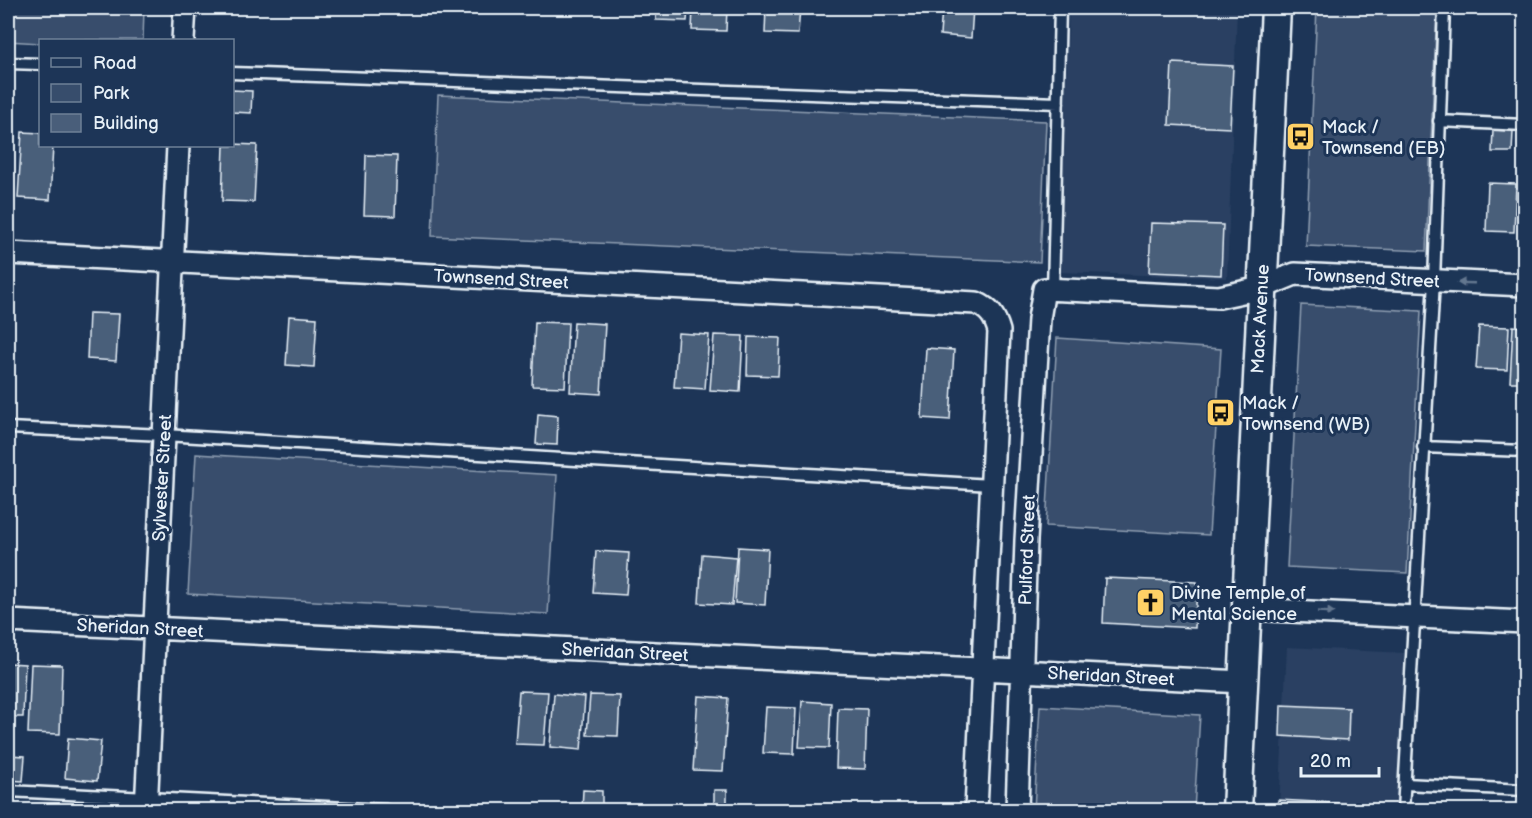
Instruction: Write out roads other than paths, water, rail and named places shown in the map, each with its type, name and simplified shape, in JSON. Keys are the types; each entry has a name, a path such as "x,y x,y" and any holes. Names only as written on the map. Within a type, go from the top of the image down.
{"main road":[{"name":"Mack Avenue","path":"1237,810 1276,8"}],"street":[{"path":"183,39 185,8"},
{"name":"Sylvester Street","path":"147,804 178,147"},
{"name":"Townsend Street","path":"8,253 976,303 991,312 999,331 992,485"},
{"name":"Townsend Street","path":"1048,289 1219,297 1261,288 1294,274 1524,285"},
{"name":"Pulford Street","path":"1017,810 1026,540 1039,319 1048,289"},
{"path":"976,810 992,485"},
{"path":"1247,609 1524,622"},
{"name":"Sheridan Street","path":"8,621 1244,682"}],"lane":[{"path":"1048,289 1058,103 1060,8"},
{"path":"1403,810 1434,282 1438,121 1444,8"},
{"path":"8,63 39,64"},
{"path":"234,73 1058,103"},
{"path":"1438,121 1524,125"},
{"path":"8,428 164,435 992,485"},
{"path":"1423,447 1524,451"},
{"path":"1405,784 1524,790"},
{"path":"8,791 147,804 386,810"}],"place":[{"name":"Mack / Townsend (EB)","path":"1301,137"},
{"name":"Mack / Townsend (WB)","path":"1221,413"},
{"name":"Divine Temple of Mental Science","path":"1150,603"}]}
